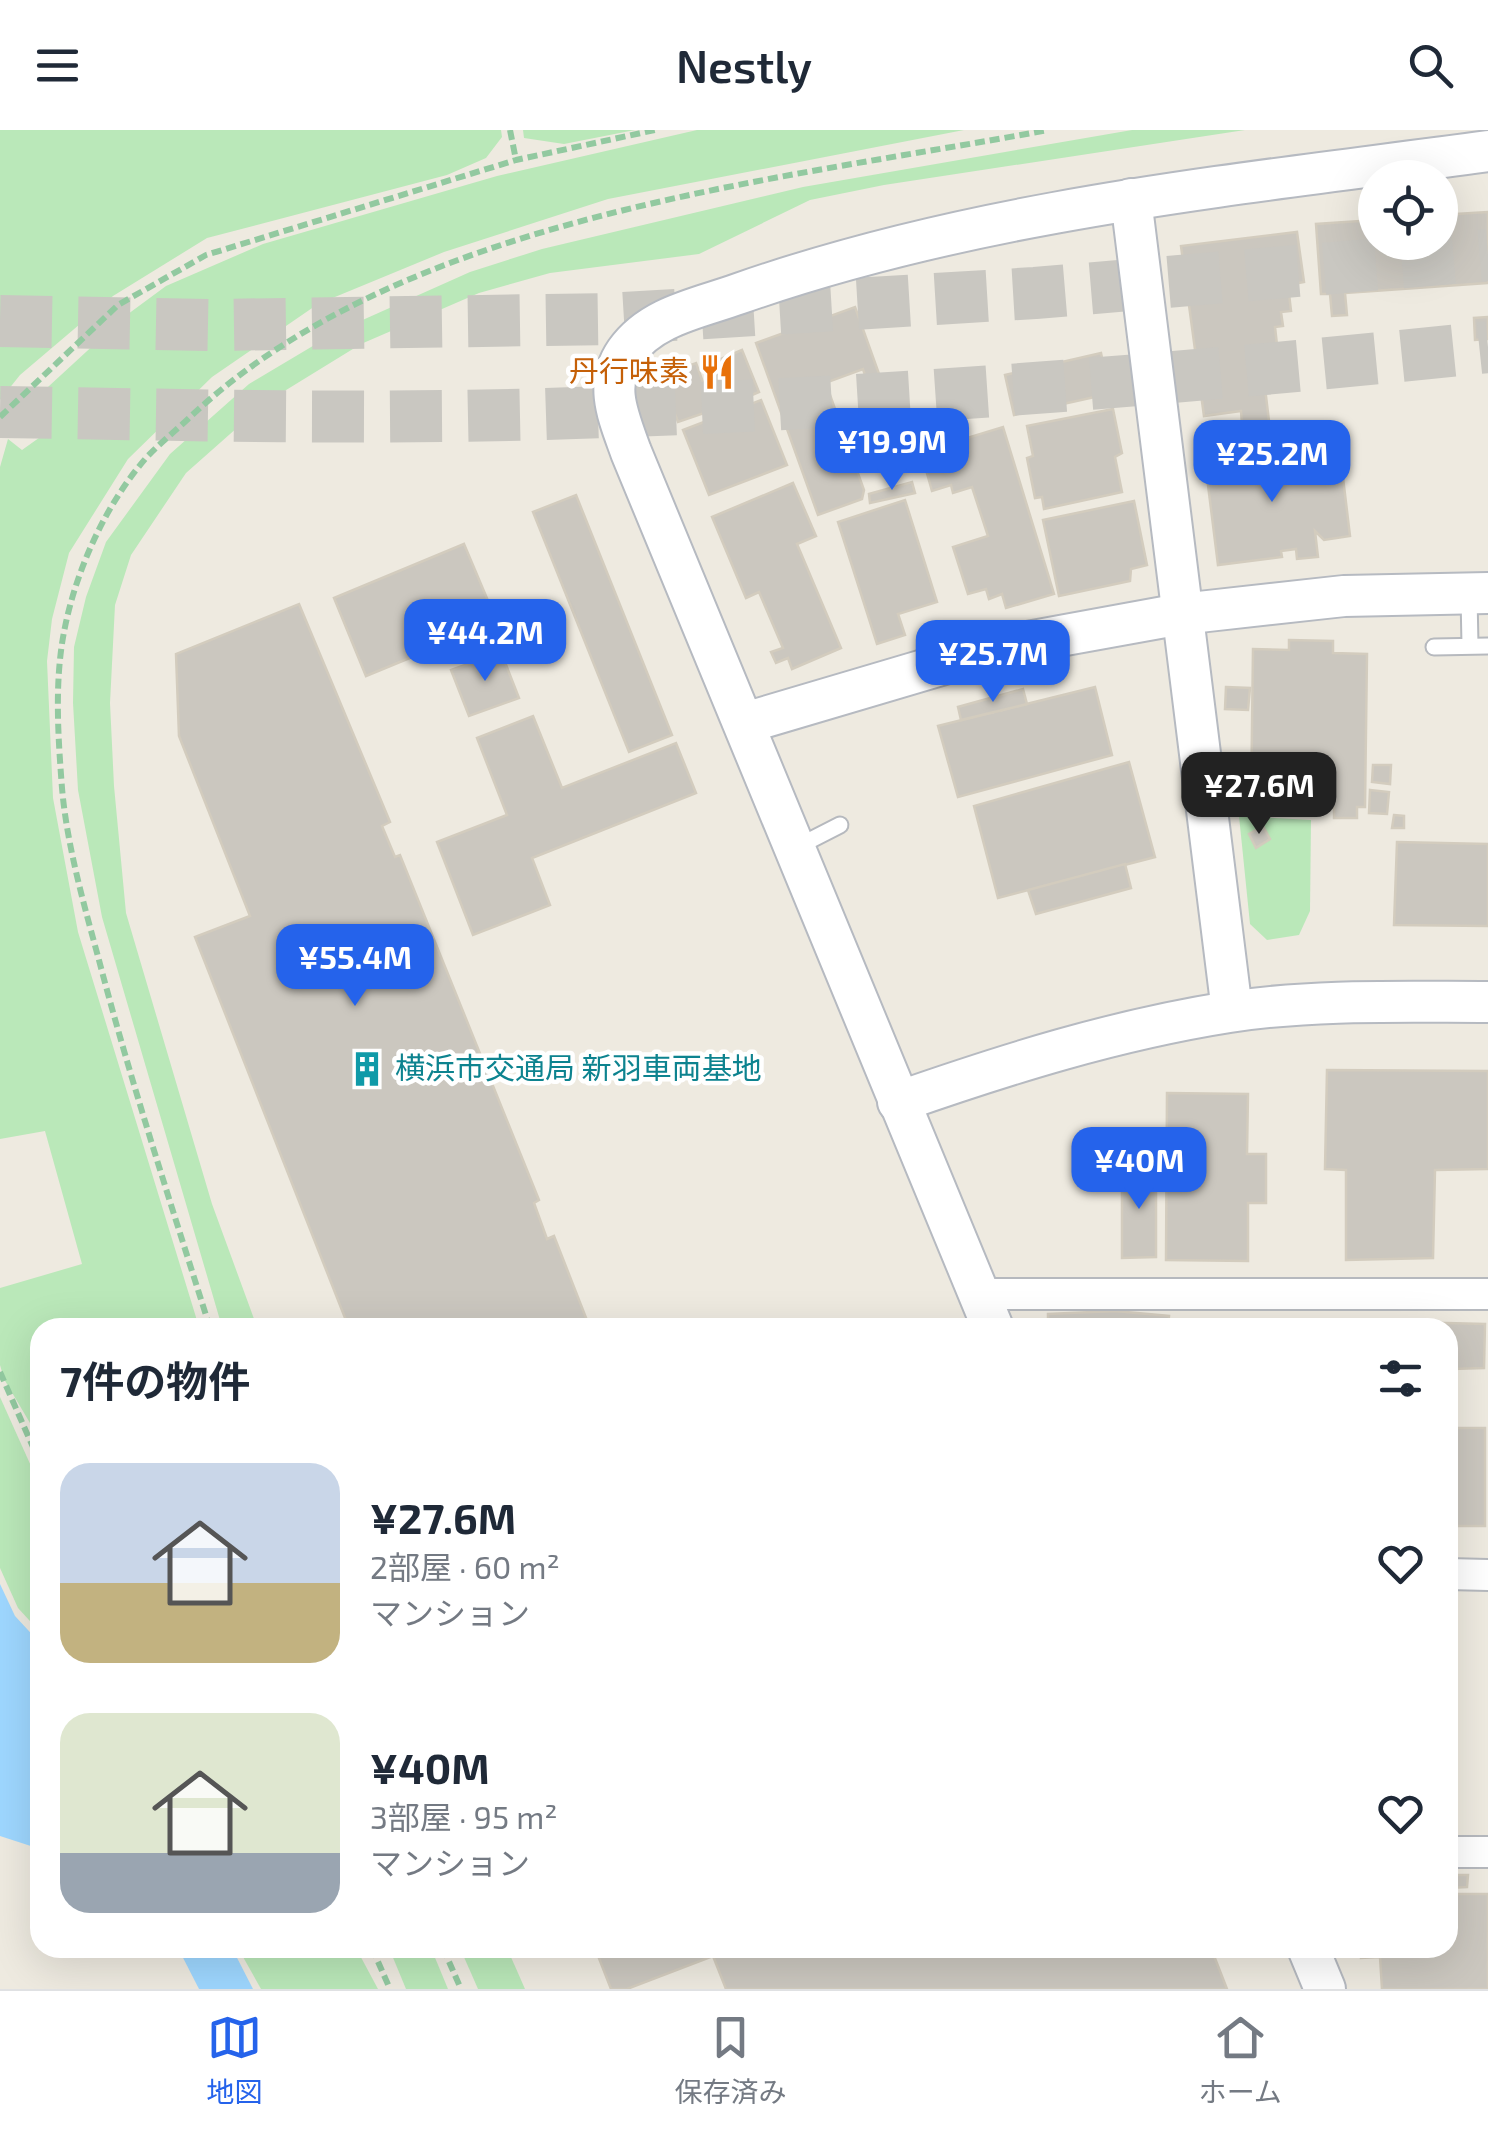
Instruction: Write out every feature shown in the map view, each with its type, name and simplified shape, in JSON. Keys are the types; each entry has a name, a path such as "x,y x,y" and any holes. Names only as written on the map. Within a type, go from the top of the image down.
{"street":[{"path":"1488,151 1131,199 928,238 810,269 653,324 628,349 616,370 614,402 631,452 985,1310 1488,1294"},
{"path":"1131,199 1232,1012"},
{"path":"745,723 1004,646 1181,614 1344,596 1479,592"},
{"path":"898,1102 1080,1042 1232,1012 1355,1002 1488,1002"},
{"path":"1458,1574 1488,1575"},
{"path":"1458,1852 1488,1852"},
{"path":"1312,1958 1325,1989"}],"lane":[{"path":"1470,645 1479,592"},
{"path":"1434,647 1488,646"},
{"path":"795,848 840,825"}],"path":[{"path":"510,130 516,160"},
{"path":"0,417 118,305 206,255 516,160 656,130"},
{"path":"207,1318 108,998 62,794 59,693 65,626 92,542 146,459 202,405 262,358 343,309 419,274 557,228 736,186 1048,130"},
{"path":"0,1372 30,1440"},
{"path":"376,1958 390,1989"},
{"path":"448,1958 461,1989"}],"green space":[{"path":"0,130 501,130 502,137 486,158 447,175 207,238 113,296 20,375 0,400"},
{"path":"523,130 635,130 564,144 524,138"},
{"path":"697,130 964,130 608,199 444,252 318,304 212,377 128,459 69,553 52,619 47,661 53,798 78,932 196,1318 30,1318 30,1423 0,1365 0,1288 82,1264 45,1131 0,1139 0,467 8,439 22,450 43,435 36,398 124,317 166,286 263,244 497,176"},
{"path":"1132,130 1245,130 884,185 810,200 699,254 550,273 479,293 361,344 265,403 186,473 131,555 115,605 110,703 126,913 212,1204 254,1318 219,1318 102,917 78,790 74,647 86,597 106,542 170,454 249,384 338,331 470,272 542,249 803,187"},
{"path":"1239,816 1311,820 1310,911 1299,935 1267,940 1250,924"},
{"path":"0,1397 30,1464 30,1621 18,1608 0,1568"},
{"path":"244,1958 361,1958 378,1989 261,1989"},
{"path":"393,1958 435,1958 448,1989 406,1989"},
{"path":"464,1958 511,1958 525,1989 478,1989"}],"water":[{"path":"0,1584 15,1616 30,1632 30,1846 0,1836"},
{"path":"183,1958 237,1958 253,1989 199,1989"}],"building":[{"path":"1488,212 1488,283 1345,293 1347,315 1332,316 1330,294 1321,294 1316,224 1358,221 1358,260 1458,260 1458,214"},
{"path":"1297,232 1304,282 1288,285 1291,311 1281,312 1283,326 1275,327 1277,345 1260,347 1269,421 1242,425 1241,411 1204,416 1181,246"},
{"path":"855,307 883,385 870,390 863,369 784,398 787,407 829,392 864,490 862,499 818,515 756,343"},
{"path":"1488,317 1488,339 1475,340 1474,318"},
{"path":"742,350 759,392 719,409 702,367"},
{"path":"1101,353 1105,373 1112,372 1117,392 1014,415 1005,375"},
{"path":"696,363 713,410 678,422 669,398 683,368"},
{"path":"761,400 787,465 709,495 683,430"},
{"path":"1113,409 1122,453 1115,457 1122,492 1044,509 1042,497 1035,498 1027,458 1033,456 1027,426"},
{"path":"1003,427 1054,594 1006,608 1002,594 989,599 986,589 968,594 953,547 988,536 972,487 953,493 951,485 932,491 921,452"},
{"path":"1264,436 1268,470 1341,461 1350,536 1324,540 1315,531 1318,557 1297,559 1296,549 1281,551 1282,557 1218,565 1204,453 1250,448 1249,438"},
{"path":"912,482 915,493 870,503 869,494"},
{"path":"793,483 816,536 797,544 841,648 792,669 788,658 776,663 771,652 783,648 759,592 746,598 712,517"},
{"path":"576,495 672,735 629,752 533,512"},
{"path":"905,500 937,602 898,614 905,635 877,644 838,522"},
{"path":"1134,501 1147,565 1131,569 1130,581 1059,596 1043,520"},
{"path":"464,544 497,622 366,676 334,598"},
{"name":"横浜市交通局 新羽車両基地","path":"299,604 390,822 382,826 395,857 400,855 539,1200 534,1203 547,1239 554,1236 586,1318 345,1318 195,937 250,916 179,736 176,654"},
{"path":"1289,640 1333,641 1333,653 1367,654 1365,807 1357,807 1357,818 1334,818 1334,808 1251,806 1253,649 1289,650"},
{"path":"501,652 519,698 469,716 451,670"},
{"path":"1095,687 1112,755 958,797 938,726"},
{"path":"1226,687 1250,688 1248,710 1225,709"},
{"path":"1023,689 1027,704 961,720 958,707"},
{"path":"533,716 562,788 676,743 696,793 532,858 550,905 473,935 437,842 507,815 477,738"},
{"path":"1129,762 1155,857 998,898 974,806"},
{"path":"1373,765 1391,765 1390,784 1372,782"},
{"path":"1370,790 1389,792 1387,814 1369,813"},
{"path":"1394,815 1404,816 1404,828 1392,828"},
{"path":"1263,826 1270,839 1256,848 1249,834"},
{"path":"1397,842 1488,844 1488,926 1394,925"},
{"path":"1125,864 1131,888 1036,914 1028,890"},
{"path":"1327,1070 1488,1071 1488,1169 1435,1170 1433,1258 1346,1260 1346,1170 1325,1169"},
{"path":"1167,1093 1248,1094 1247,1154 1266,1154 1266,1203 1248,1203 1248,1261 1166,1260"},
{"path":"1122,1165 1156,1166 1156,1257 1122,1258"},
{"path":"1115,1311 1169,1316 1048,1318 1048,1314"},
{"path":"1458,1323 1485,1324 1484,1368 1458,1369"},
{"path":"1458,1428 1485,1428 1485,1526 1458,1526"},
{"path":"1458,1875 1468,1875 1467,1887 1458,1887"},
{"path":"1458,1894 1488,1894 1488,1989 1382,1989 1380,1958 1458,1958"},
{"path":"599,1958 708,1958 627,1989 611,1989"},
{"path":"714,1958 1215,1958 1227,1989 726,1989"}],"tunnel":[{"path":"0,321 214,325 608,319 1035,293 1488,255"},
{"path":"0,412 431,416 689,409 1032,388 1488,347"}],"place":[{"name":"丹行味素","path":"717,372"},
{"name":"横浜市交通局 新羽車両基地","path":"367,1069"}]}
